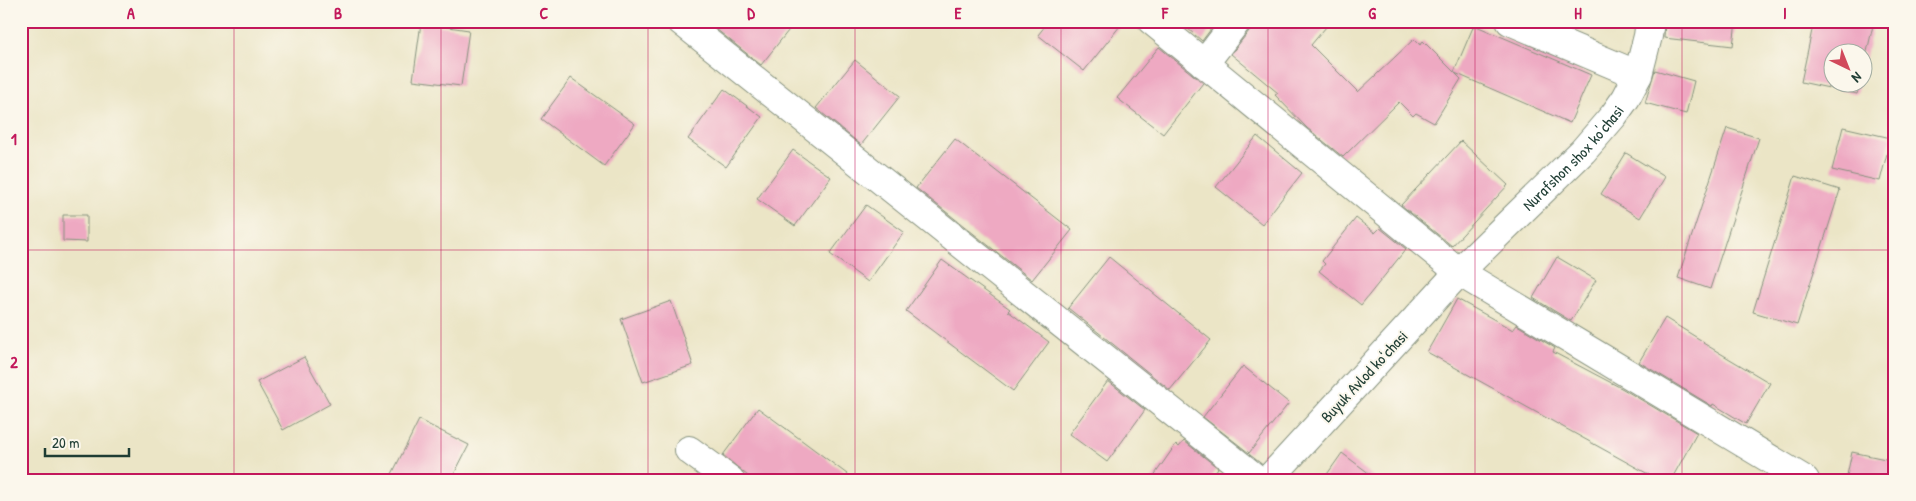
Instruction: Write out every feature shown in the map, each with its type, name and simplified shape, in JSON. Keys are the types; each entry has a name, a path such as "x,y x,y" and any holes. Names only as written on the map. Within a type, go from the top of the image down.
{"street":[{"path":"681,21 1258,480"},
{"path":"1152,21 1459,272 1805,480"},
{"path":"1204,64 1237,21"},
{"path":"1510,21 1638,75"},
{"name":"Nurafshon shox ko'chasi","path":"1459,272 1599,134 1626,98 1638,75 1650,21"},
{"name":"Buyuk Avlod koʻchasi","path":"1268,480 1459,272"},
{"path":"690,450 730,480"}],"building":[{"path":"706,21 796,21 761,65"},
{"path":"1049,21 1124,21 1084,71 1038,35"},
{"path":"1179,21 1217,21 1202,41"},
{"path":"1252,21 1331,21 1311,45 1358,92 1414,39 1420,45 1423,41 1454,72 1474,25 1591,75 1570,123 1455,73 1461,79 1434,123 1416,113 1413,116 1399,102 1343,157 1307,128 1275,95 1278,93 1231,54 1249,31"},
{"path":"1665,21 1736,21 1733,46 1664,38"},
{"path":"1814,21 1874,21 1869,42 1824,42 1824,87 1801,82"},
{"path":"421,23 469,30 461,86 413,80"},
{"path":"1159,47 1203,83 1163,134 1117,98"},
{"path":"855,60 900,96 861,145 816,108"},
{"path":"1655,70 1694,81 1686,114 1645,103"},
{"path":"571,78 635,124 604,166 541,119"},
{"path":"724,89 762,117 726,167 688,139"},
{"path":"1843,127 1891,138 1880,181 1832,170"},
{"path":"1727,128 1759,138 1710,289 1678,278"},
{"path":"1257,136 1302,173 1262,224 1216,187"},
{"path":"955,139 1072,230 1032,280 916,188"},
{"path":"1461,141 1508,185 1452,246 1401,205"},
{"path":"793,150 831,177 795,226 757,199"},
{"path":"1626,153 1665,177 1640,218 1601,194"},
{"path":"1795,176 1840,190 1797,325 1753,312"},
{"path":"866,205 904,232 868,282 830,254"},
{"path":"63,215 87,215 87,242 63,241"},
{"path":"1356,218 1375,233 1380,228 1406,249 1361,305 1319,271 1325,264 1322,261"},
{"path":"1109,257 1211,340 1170,390 1068,308"},
{"path":"1557,257 1596,280 1571,321 1533,298"},
{"path":"942,260 1010,309 1008,311 1049,342 1013,391 906,311"},
{"path":"1457,299 1513,330 1517,325 1555,348 1553,352 1623,389 1697,433 1671,480 1659,480 1427,352"},
{"path":"671,301 693,365 643,382 621,319"},
{"path":"1665,318 1770,383 1746,424 1639,362"},
{"path":"304,357 330,404 283,430 257,382"},
{"path":"1243,366 1289,403 1249,453 1203,417"},
{"path":"1108,381 1145,410 1107,462 1069,434"},
{"path":"758,408 855,480 753,480 723,455"},
{"path":"419,420 469,445 451,480 389,480"},
{"path":"1184,441 1218,468 1209,480 1151,480 1176,444 1179,447"},
{"path":"1852,452 1895,461 1895,480 1846,480"},
{"path":"1342,453 1378,480 1323,480"}]}
